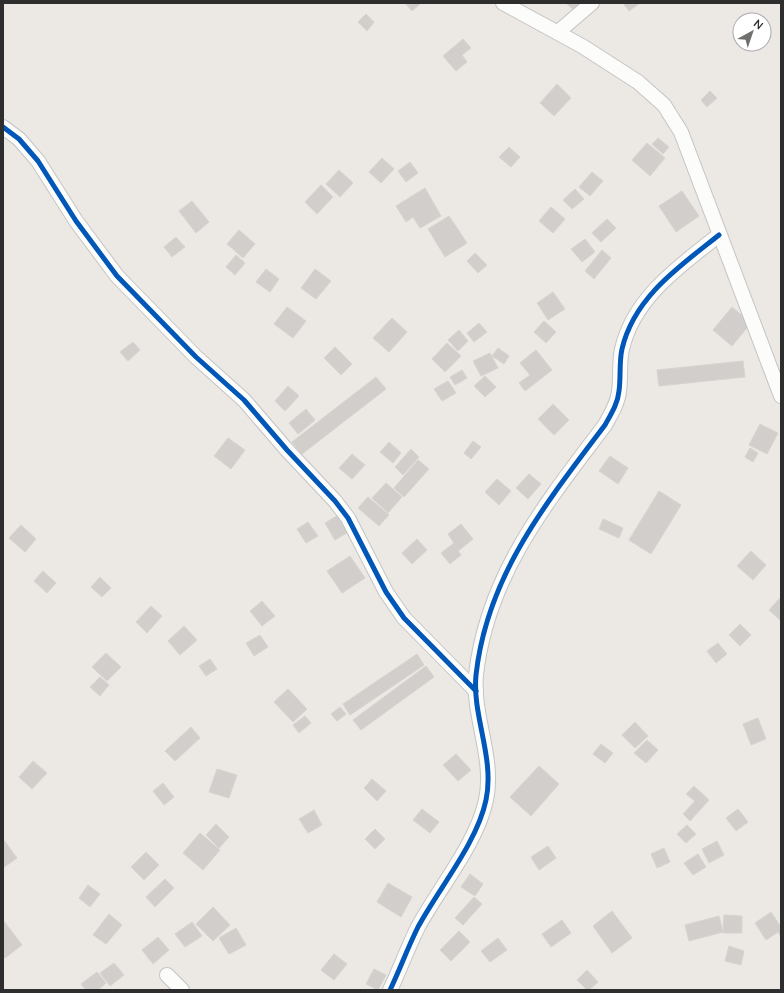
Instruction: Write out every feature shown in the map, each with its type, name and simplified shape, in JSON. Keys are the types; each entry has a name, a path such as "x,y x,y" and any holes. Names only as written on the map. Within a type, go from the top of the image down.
{"street":[{"path":"503,3 558,32 638,82 664,105 681,132 719,236 781,396"},
{"path":"558,32 592,3"},
{"path":"4,131 19,139 38,161 76,221 117,276 196,357 244,400 287,450 335,501 348,518 386,592 404,618 476,691"},
{"path":"390,990 418,927 459,860 480,819 486,800 488,783 476,691 476,676 485,631 500,584 516,550 531,526 614,410 619,392 622,349 631,323 644,301 664,279 719,236"},
{"path":"167,975 182,990"}],"building":[{"path":"405,3 421,3 412,11"},
{"path":"566,3 583,3 576,12"},
{"path":"623,3 640,3 629,11"},
{"path":"366,14 374,22 367,31 358,22"},
{"path":"463,39 471,48 462,55 467,62 456,71 443,56"},
{"path":"557,84 571,98 554,116 540,103"},
{"path":"710,91 717,98 707,107 701,100"},
{"path":"658,138 669,147 663,154 652,144"},
{"path":"647,143 665,158 650,176 632,160"},
{"path":"509,147 520,157 511,167 499,157"},
{"path":"382,158 394,169 381,183 369,172"},
{"path":"410,162 418,173 406,182 398,171"},
{"path":"339,170 353,183 340,197 326,184"},
{"path":"592,172 603,181 590,196 579,187"},
{"path":"321,185 333,197 317,214 305,202"},
{"path":"425,188 441,216 420,228 413,217 406,222 396,206"},
{"path":"575,189 584,199 572,209 563,200"},
{"path":"682,191 699,216 676,232 659,206"},
{"path":"192,201 209,222 196,233 179,211"},
{"path":"551,207 565,219 553,233 539,221"},
{"path":"449,216 467,243 445,257 428,229"},
{"path":"607,219 616,228 601,242 592,233"},
{"path":"239,230 255,244 243,258 227,244"},
{"path":"176,237 185,247 172,257 164,247"},
{"path":"585,239 595,252 582,262 571,249"},
{"path":"602,250 611,258 594,279 585,271"},
{"path":"475,253 487,265 478,273 467,261"},
{"path":"236,255 245,263 235,275 226,267"},
{"path":"266,269 279,279 270,292 256,282"},
{"path":"315,269 331,281 316,299 301,288"},
{"path":"553,292 565,309 548,320 537,303"},
{"path":"287,307 306,321 293,338 274,324"},
{"path":"732,307 751,323 732,346 713,330"},
{"path":"392,318 407,332 389,352 373,338"},
{"path":"544,321 556,332 546,343 534,332"},
{"path":"479,323 487,332 474,342 467,333"},
{"path":"459,330 468,341 458,351 448,340"},
{"path":"133,342 140,350 128,361 120,352"},
{"path":"447,343 461,356 445,372 432,359"},
{"path":"335,347 352,364 341,375 324,358"},
{"path":"498,348 509,356 504,364 492,356"},
{"path":"536,350 552,370 525,391 519,383 530,375 520,363"},
{"path":"490,353 498,368 481,376 473,361"},
{"path":"743,361 745,377 659,386 657,370"},
{"path":"462,370 467,378 455,385 450,377"},
{"path":"485,376 496,387 485,397 474,386"},
{"path":"376,377 386,389 302,454 292,442"},
{"path":"448,381 456,393 442,401 434,389"},
{"path":"288,386 299,396 285,411 275,401"},
{"path":"553,404 569,420 554,435 538,419"},
{"path":"306,409 315,420 298,434 289,423"},
{"path":"760,424 778,433 767,454 749,445"},
{"path":"228,438 245,450 231,469 214,456"},
{"path":"473,441 481,447 471,459 464,453"},
{"path":"389,442 401,453 393,463 380,452"},
{"path":"750,448 758,453 753,462 745,457"},
{"path":"411,449 419,457 403,475 395,467"},
{"path":"352,454 365,465 352,479 339,468"},
{"path":"610,456 628,468 618,484 599,471"},
{"path":"418,460 429,469 404,497 394,488"},
{"path":"529,474 541,484 528,499 516,488"},
{"path":"497,479 511,491 499,505 485,492"},
{"path":"386,483 402,497 388,513 372,498"},
{"path":"659,491 681,505 651,554 629,540"},
{"path":"368,497 389,515 379,526 358,508"},
{"path":"340,514 350,531 335,540 325,523"},
{"path":"603,519 623,528 619,538 599,529"},
{"path":"308,522 318,536 306,543 297,529"},
{"path":"461,524 473,539 458,551 461,555 450,564 441,553 454,543 448,534"},
{"path":"21,525 36,539 25,552 9,538"},
{"path":"417,539 427,550 412,564 402,553"},
{"path":"751,551 766,565 753,580 737,566"},
{"path":"350,556 365,578 342,593 327,571"},
{"path":"43,571 56,583 47,593 34,581"},
{"path":"100,577 111,588 102,597 91,587"},
{"path":"781,597 781,621 769,610"},
{"path":"262,601 275,616 262,626 250,611"},
{"path":"151,606 162,616 147,633 136,622"},
{"path":"740,624 751,635 740,646 729,635"},
{"path":"184,626 197,640 180,655 168,641"},
{"path":"260,635 268,647 254,656 246,643"},
{"path":"718,643 727,654 716,663 707,651"},
{"path":"106,653 121,667 107,681 92,667"},
{"path":"417,654 424,665 350,715 343,704"},
{"path":"210,659 217,669 206,676 199,666"},
{"path":"426,666 434,677 361,730 353,720"},
{"path":"100,677 109,685 100,696 90,687"},
{"path":"288,689 307,709 293,722 274,702"},
{"path":"340,707 346,714 337,721 331,714"},
{"path":"305,716 311,723 299,733 293,725"},
{"path":"758,718 766,739 751,745 743,724"},
{"path":"635,722 648,736 635,748 622,735"},
{"path":"191,727 200,738 175,761 165,751"},
{"path":"647,740 658,750 646,763 634,753"},
{"path":"601,744 613,753 605,763 593,754"},
{"path":"456,754 471,770 458,781 443,765"},
{"path":"33,761 47,773 32,789 19,777"},
{"path":"539,766 559,784 531,816 510,797"},
{"path":"217,769 237,775 229,798 209,792"},
{"path":"372,779 386,791 377,801 364,788"},
{"path":"163,783 174,797 164,805 153,791"},
{"path":"694,786 709,800 690,821 683,814 695,801 686,794"},
{"path":"422,809 439,822 430,833 413,820"},
{"path":"738,809 748,822 736,831 726,818"},
{"path":"314,810 322,825 308,833 299,819"},
{"path":"216,824 229,837 219,848 206,835"},
{"path":"687,825 696,834 686,843 677,834"},
{"path":"375,829 385,839 375,849 365,839"},
{"path":"200,833 220,850 203,870 183,853"},
{"path":"3,839 17,858 3,868"},
{"path":"717,841 724,855 709,863 702,849"},
{"path":"548,846 556,858 539,870 531,857"},
{"path":"664,848 670,862 657,868 651,854"},
{"path":"146,852 159,865 144,880 131,867"},
{"path":"698,854 706,867 693,875 684,863"},
{"path":"470,874 483,884 475,896 461,887"},
{"path":"165,879 174,888 155,907 146,897"},
{"path":"388,883 412,897 401,917 377,902"},
{"path":"88,885 100,894 90,907 79,898"},
{"path":"474,897 482,904 463,925 455,918"},
{"path":"213,907 230,925 213,941 196,924"},
{"path":"612,911 632,938 612,953 593,926"},
{"path":"771,912 781,927 781,937 778,932 766,940 755,923"},
{"path":"109,914 122,925 106,944 93,935"},
{"path":"724,915 742,916 742,933 723,933"},
{"path":"719,916 723,932 689,941 685,925"},
{"path":"3,920 22,945 5,958 3,956"},
{"path":"562,920 571,933 551,947 542,934"},
{"path":"192,922 202,936 185,947 175,934"},
{"path":"236,928 246,945 229,954 219,938"},
{"path":"459,931 470,942 451,961 440,950"},
{"path":"158,937 169,950 153,964 142,950"},
{"path":"498,938 507,950 490,962 481,951"},
{"path":"729,946 744,951 741,965 725,961"},
{"path":"334,954 347,964 334,980 321,970"},
{"path":"114,963 124,975 110,986 100,973"},
{"path":"374,969 386,975 378,990 366,984"},
{"path":"587,970 598,982 589,990 587,990 577,980"},
{"path":"97,972 106,983 98,990 86,990 81,984"}],"cycle path":[{"path":"3,127 19,139 38,161 76,221 117,276 196,357 244,400 287,450 335,501 348,518 386,592 404,618 476,691"},
{"path":"390,990 418,927 475,832 486,800 488,769 477,706 476,675 482,639 506,572 523,541 542,512 562,482 605,425 612,413 616,404 620,386 622,349 628,330 637,314 660,284 719,235"}]}
